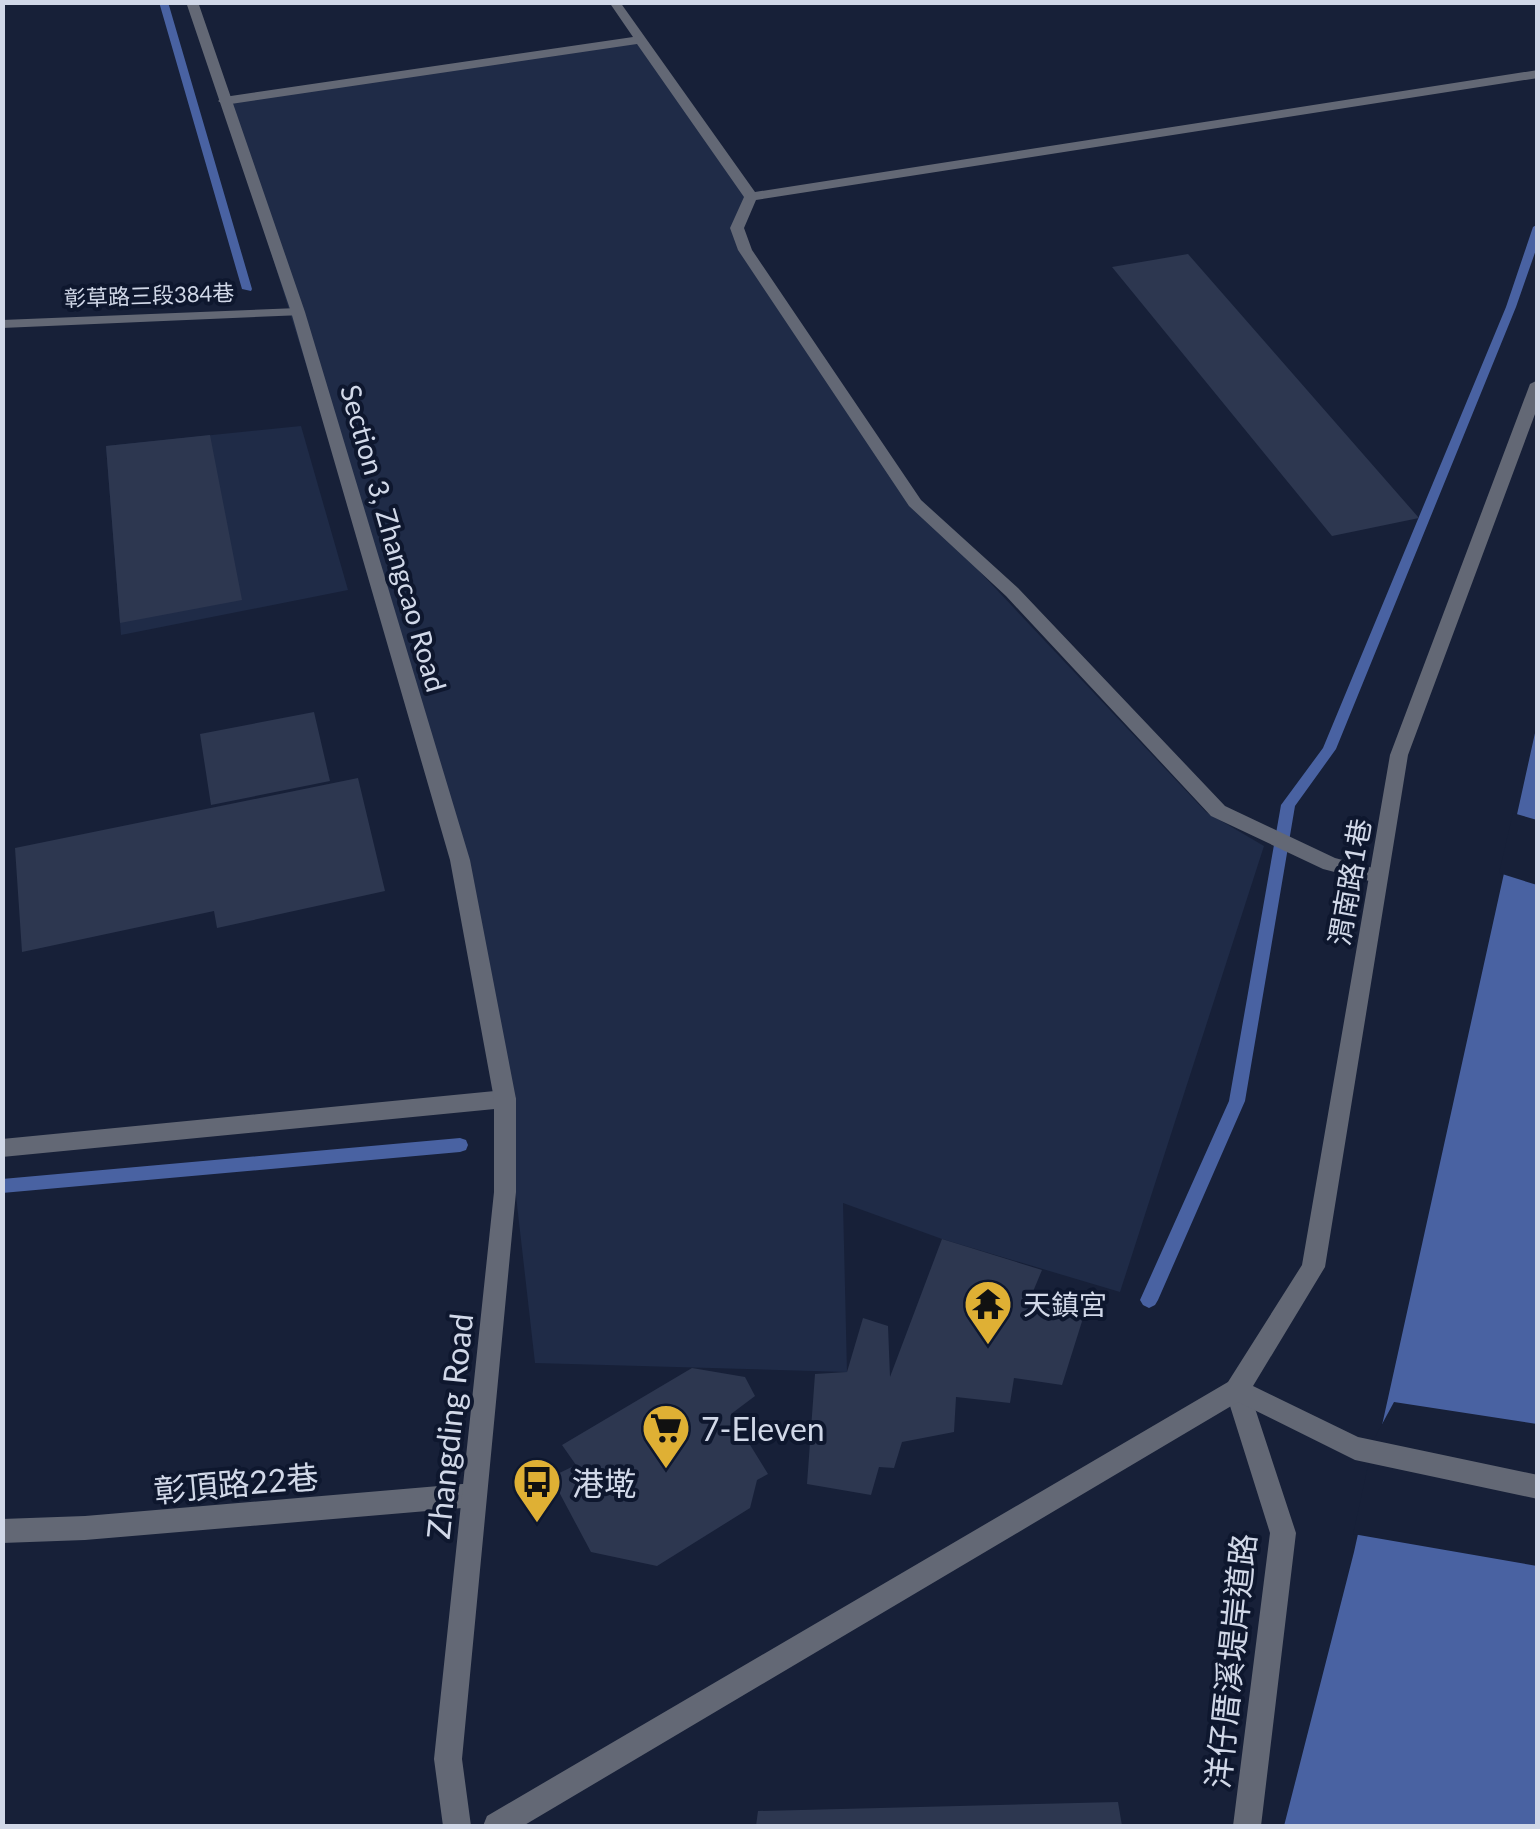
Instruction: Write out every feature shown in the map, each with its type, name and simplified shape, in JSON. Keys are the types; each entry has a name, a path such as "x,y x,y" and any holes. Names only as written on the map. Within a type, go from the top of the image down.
{"street":[{"name":"Section 3, Zhangcao Road","path":"192,2 298,312 460,860 505,1099"},
{"path":"614,2 751,197"},
{"path":"224,101 640,40"},
{"path":"751,197 1538,74"},
{"path":"751,197 737,228 745,250 915,503 1012,592 1218,811 1330,864 1377,876"},
{"name":"彰草路三段384巷","path":"2,324 298,312"},
{"name":"渭南路1巷","path":"1237,1390 1313,1267 1399,755 1538,384"},
{"path":"2,1148 505,1099"},
{"name":"Zhangding Road","path":"457,1826 448,1759 505,1192 505,1099"},
{"path":"497,1826 1237,1390 1355,1448 1538,1487"},
{"name":"洋仔厝溪堤岸道路","path":"1237,1390 1283,1532 1247,1826"},
{"name":"彰頂路22巷","path":"2,1531 85,1528 474,1495"}],"shaded area":[{"path":"640,40 751,197 737,228 915,503 1206,812 1264,846 1120,1292 942,1239 843,1203 847,1372 535,1363 505,1099 460,860 224,101"},
{"path":"301,426 348,590 121,635 106,446"}],"water":[{"path":"1537,724 1537,1826 1284,1826 1354,1552"}],"pier":[{"path":"1513,813 1537,820 1537,885 1499,873"},
{"path":"1394,1402 1537,1424 1537,1566 1353,1534 1374,1439"}],"building":[{"path":"1188,254 1419,518 1332,536 1112,267"},
{"path":"210,435 242,600 120,623 106,446"},
{"path":"314,712 330,781 211,805 200,734"},
{"path":"358,778 385,891 217,928 214,911 22,952 15,848"},
{"path":"942,1239 1042,1270 1032,1294 1084,1315 1062,1385 1014,1378 1010,1403 956,1397 954,1432 902,1442 894,1468 879,1467 871,1495 807,1484 815,1374 847,1372 863,1318 888,1326 890,1377"},
{"name":"7-Eleven","path":"692,1368 745,1377 755,1396 731,1414 768,1474 757,1480 750,1508 657,1566 591,1552 551,1477 576,1465 562,1445"},
{"path":"1118,1802 1122,1826 756,1826 758,1811"}],"waterway":[{"path":"163,2 247,289"},
{"path":"1149,1300 1237,1101 1288,805 1329,749 1511,307 1538,227"},
{"path":"2,1186 460,1145"}],"place":[{"name":"天鎮宮","path":"988,1346"},
{"name":"7-Eleven","path":"666,1470"},
{"name":"港墘","path":"537,1524"}]}
